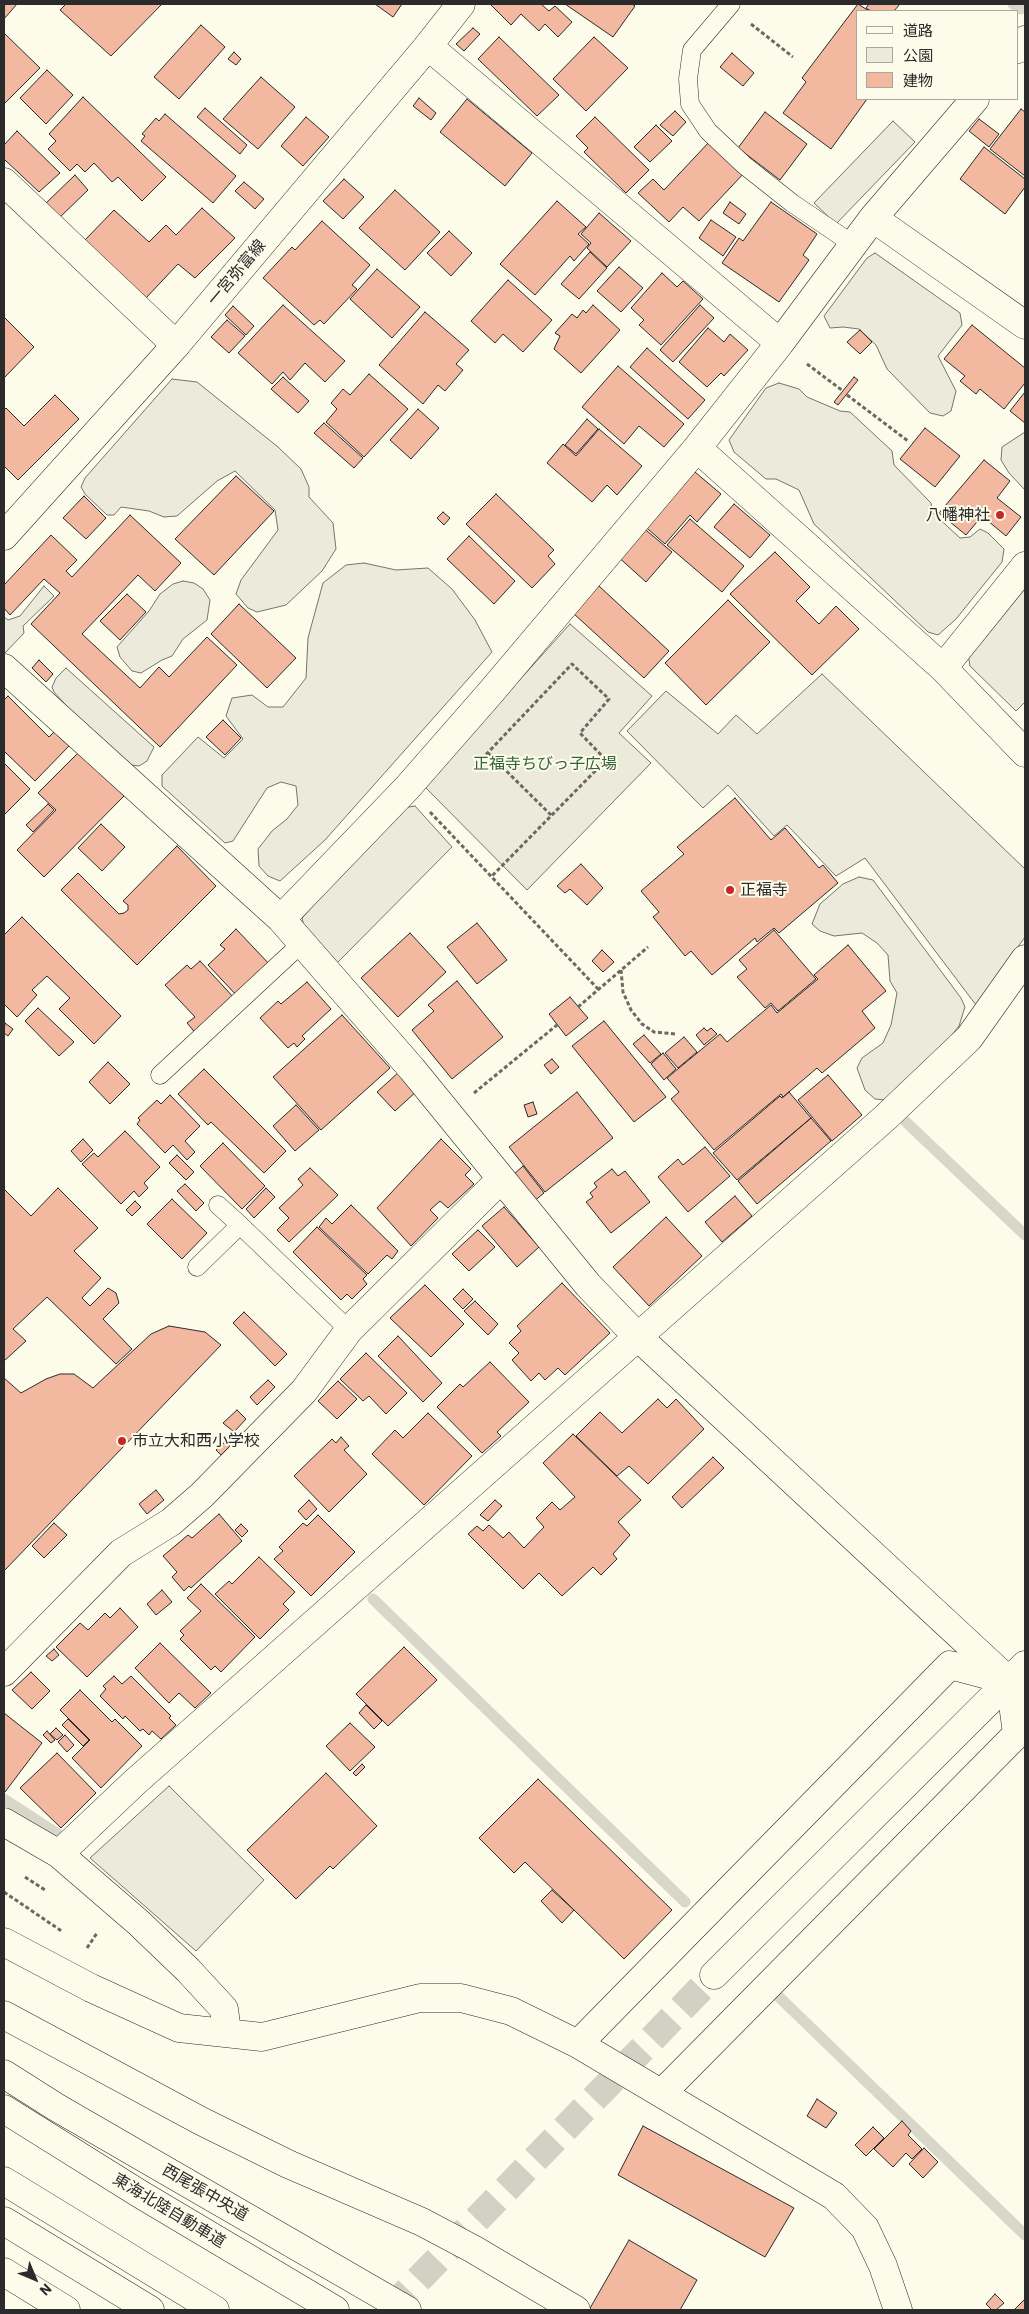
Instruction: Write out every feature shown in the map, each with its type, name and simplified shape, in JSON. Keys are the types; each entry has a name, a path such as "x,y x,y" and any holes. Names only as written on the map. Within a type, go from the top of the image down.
{"main road":[{"name":"一宮弥富線","path":"4,536 176,345 428,46 460,4"},
{"path":"428,46 780,343"},
{"path":"281,919 406,788 491,692 697,448 780,343 873,218 975,100"},
{"path":"4,182 176,345"},
{"path":"873,218 1025,325"},
{"path":"697,448 943,668 1025,754"},
{"path":"943,668 1025,566"},
{"path":"4,668 281,919 448,1114 588,1285 637,1336 1020,1681"},
{"path":"59,1854 142,1776 637,1336 771,1221 886,1117 969,1038 1025,959"},
{"path":"4,1672 121,1553 172,1522 202,1495 304,1391 349,1330 501,1179"},
{"path":"578,2044 950,1665 1020,1681"},
{"path":"714,1975 1020,1681"},
{"path":"662,2093 1017,1734 1020,1681"},
{"path":"4,1822 59,1854 139,1923 188,1970 224,2009 227,2032"},
{"path":"4,1942 91,1988 179,2028 262,2037 420,1998 461,1998 511,2011 578,2044 834,2196 865,2228 882,2266 898,2310"},
{"path":"4,2015 124,2081 288,2164 422,2222 473,2249 576,2310"},
{"name":"西尾張中央道","path":"4,2074 73,2117 407,2310"},
{"name":"東海北陸自動車道","path":"4,2109 140,2194 335,2310"},
{"path":"4,2181 215,2310"},
{"path":"4,2221 150,2310"},
{"path":"4,2272 66,2310"}],"lane":[{"path":"730,5 692,50 688,79 690,104 708,131 744,165 792,203 854,245"},
{"path":"160,1075 302,943"},
{"path":"218,1205 349,1330"},
{"path":"197,1267 240,1225"}],"path":[{"path":"730,5 793,57"},
{"path":"780,343 843,391"},
{"path":"847,395 908,441"},
{"path":"475,766 572,664 609,699 580,733 606,760 491,877"},
{"path":"488,752 551,815"},
{"path":"406,788 599,990"},
{"path":"430,813 437,806"},
{"path":"578,1007 648,947"},
{"path":"621,970 623,992 631,1010 642,1024 654,1032 676,1034"},
{"path":"448,1114 557,1025"},
{"path":"20,1873 52,1895"},
{"path":"4,1892 65,1933"},
{"path":"80,1943 88,1948 100,1928"}],"green space":[{"path":"875,253 960,313 962,325 938,356 956,391 951,411 943,416 930,413 887,369 876,345 859,329 830,328 824,316 867,258"},
{"path":"172,379 197,382 278,447 301,469 309,487 309,497 333,523 336,549 322,571 286,605 257,612 248,608 236,594 241,580 278,530 275,510 235,471 217,481 177,516 164,517 149,511 121,507 114,515 107,515 85,494 81,487 85,478"},
{"path":"779,383 799,389 807,397 840,411 850,412 892,451 894,465 931,503 932,512 960,538 970,537 980,529 988,533 1004,549 1002,562 956,619 938,635 928,632 814,524 799,490 776,479 766,479 734,452 729,440 766,388"},
{"path":"1025,432 1025,490 1009,473 1001,460 1002,447"},
{"path":"364,563 396,570 428,568 452,589 475,620 492,652 325,840 280,881 268,876 259,866 258,849 272,831 287,819 298,805 296,786 281,782 267,788 233,841 225,843 162,786 162,775 198,737 224,758 243,739 226,716 232,698 252,695 268,707 283,707 306,678 308,638 323,583 346,565"},
{"path":"183,581 194,583 203,589 210,600 207,620 183,639 172,656 141,673 132,671 120,657 117,647 149,611 160,594 173,584"},
{"path":"1025,583 1025,702 1016,711 970,666 968,654"},
{"path":"44,586 54,596 23,626 24,633 4,654 4,617 8,620 20,616"},
{"name":"正福寺ちびっ子広場","path":"570,624 652,696 619,733 651,763 527,890 424,786"},
{"path":"66,668 154,747 147,761 139,766 131,765 90,732 54,692 52,687 56,678"},
{"path":"822,674 1025,869 1025,937 976,1005 865,858 836,876 787,825 774,836 728,785 703,808 627,731 666,691 718,734 736,715 757,734"},
{"path":"859,877 873,880 961,998 965,1007 959,1026 935,1056 885,1100 875,1099 865,1090 857,1068 862,1058 883,1043 891,1025 897,993 890,981 888,955 877,943 862,933 834,936 820,931 812,924 820,904 843,884"}],"shaded area":[{"path":"893,121 915,142 836,224 814,203"},
{"path":"415,806 452,847 337,963 305,930 302,918 403,808"},
{"path":"169,1786 264,1880 196,1951 90,1858"}],"building":[{"path":"4,4 17,4 4,19"},
{"path":"66,4 162,4 111,56 60,10"},
{"path":"375,4 402,4 393,17"},
{"path":"490,4 541,4 549,11 555,6 572,22 558,37 545,24 539,31 521,14 511,25"},
{"path":"565,4 632,4 635,6 613,37"},
{"path":"858,4 867,10 856,10 856,100 866,100 831,149 783,113 806,82 802,78"},
{"path":"869,4 900,4 895,10 869,10 866,8"},
{"path":"201,25 225,47 179,99 154,77"},
{"path":"473,28 480,34 464,51 456,44"},
{"path":"4,33 40,68 4,104"},
{"path":"499,37 559,95 537,116 478,59"},
{"path":"594,37 628,68 586,111 553,79"},
{"path":"234,52 241,59 236,65 228,59"},
{"path":"732,53 754,73 743,86 720,67"},
{"path":"47,70 73,95 46,124 20,98"},
{"path":"261,77 295,107 258,149 223,119"},
{"path":"83,97 166,177 142,201 118,177 112,182 94,163 85,172 77,164 70,171 48,149 56,141 49,134"},
{"path":"419,98 436,113 431,120 413,106"},
{"path":"467,99 532,153 505,186 440,132"},
{"path":"205,108 247,145 240,154 197,117"},
{"path":"1021,109 1025,112 1025,176 990,149"},
{"path":"675,111 686,122 673,136 660,125"},
{"path":"765,112 807,144 780,180 738,148"},
{"path":"165,114 236,176 213,203 141,141 145,136 142,134 156,118 159,121"},
{"path":"306,117 329,137 303,166 281,146"},
{"path":"595,117 649,170 626,193 584,152 588,148 576,136"},
{"path":"979,119 999,134 989,147 969,131"},
{"path":"656,125 672,141 650,162 634,147"},
{"path":"17,131 60,173 39,192 4,159 4,145"},
{"path":"711,140 745,172 699,221 683,207 669,222 638,193 653,179 664,190"},
{"path":"984,147 1025,179 1025,187 1005,214 960,179"},
{"path":"75,175 88,190 58,219 44,205"},
{"path":"344,179 364,197 343,219 323,201"},
{"path":"244,182 264,199 255,209 235,191"},
{"path":"395,190 440,232 405,270 359,228"},
{"path":"557,201 586,227 578,234 589,244 574,261 570,256 535,295 500,264"},
{"path":"730,202 746,214 739,224 723,213"},
{"path":"771,202 817,234 803,255 809,260 779,302 722,263 739,238 743,241"},
{"path":"202,208 235,238 195,278 178,264 145,299 85,240 114,210 149,242 166,225 176,235"},
{"path":"599,213 631,241 607,267 587,248 591,243 581,234"},
{"path":"711,220 736,237 723,256 699,238"},
{"path":"322,221 370,265 352,285 357,289 324,324 320,320 314,325 263,278 292,247 295,250"},
{"path":"449,231 472,253 451,276 427,253"},
{"path":"590,252 607,268 579,299 561,284"},
{"path":"619,267 643,288 621,312 597,291"},
{"path":"377,269 420,307 392,338 350,299"},
{"path":"662,273 677,287 683,281 703,299 661,345 639,325 644,320 631,308"},
{"path":"508,280 552,320 523,352 503,334 495,343 471,321"},
{"path":"283,305 345,361 325,382 305,363 290,380 283,372 272,384 238,353"},
{"path":"593,305 620,330 581,373 554,349 560,336 555,333 572,314 577,318 583,310 586,313"},
{"path":"700,305 714,318 673,362 660,350"},
{"path":"233,306 254,326 246,335 225,315"},
{"path":"425,312 469,350 456,364 463,370 445,391 438,385 423,404 379,365"},
{"path":"4,317 34,347 4,378"},
{"path":"227,320 245,336 229,353 211,337"},
{"path":"972,325 1025,368 1025,383 1004,409 980,389 976,394 960,381 965,376 944,359"},
{"path":"708,328 724,342 730,334 748,350 724,376 721,373 707,387 679,362"},
{"path":"860,330 872,342 860,354 847,342"},
{"path":"647,348 705,400 688,419 630,367"},
{"path":"618,366 684,424 664,447 639,426 624,444 582,407"},
{"path":"369,374 408,409 364,457 326,422 337,409 331,403 343,389 350,395"},
{"path":"283,377 309,401 298,413 271,389"},
{"path":"854,377 858,380 838,405 834,402"},
{"path":"1025,392 1025,423 1010,411"},
{"path":"55,395 79,419 18,480 4,466 4,410 6,408 24,426"},
{"path":"418,409 439,428 411,459 390,440"},
{"path":"587,419 598,429 576,454 565,445"},
{"path":"324,423 363,458 354,468 314,433"},
{"path":"925,428 960,456 935,487 900,459"},
{"path":"599,429 642,466 617,495 607,485 592,502 547,463 563,444 576,456"},
{"path":"984,460 1010,481 997,498 1021,517 1006,536 982,516 966,535 939,513"},
{"path":"689,467 721,494 697,522 690,515 665,544 641,523"},
{"path":"236,476 274,511 214,575 175,539"},
{"path":"496,494 554,550 548,556 555,564 532,588 466,524"},
{"path":"84,496 106,518 86,539 63,518"},
{"path":"734,504 770,535 750,558 714,527"},
{"path":"443,512 450,518 444,525 437,518"},
{"path":"130,515 181,563 155,591 138,575 82,634 140,688 159,667 169,677 207,637 237,665 160,747 31,624 60,593 44,579 10,615 4,608 4,585 51,535 77,560 66,571 72,577"},
{"path":"690,519 744,566 722,592 667,545"},
{"path":"641,526 672,552 646,582 616,555"},
{"path":"469,536 515,581 494,604 447,559"},
{"path":"775,552 810,587 796,601 819,624 836,606 859,629 812,675 730,594"},
{"path":"599,586 669,651 644,678 573,613"},
{"path":"127,594 146,612 120,640 100,621"},
{"path":"728,600 770,642 706,705 665,663"},
{"path":"239,604 296,658 267,688 211,634"},
{"path":"39,660 53,674 46,682 32,668"},
{"path":"8,696 49,737 54,732 69,746 35,781 4,751 4,700"},
{"path":"223,720 241,738 225,755 206,737"},
{"path":"79,752 124,796 44,877 17,850 56,810 38,793"},
{"path":"4,763 30,789 4,815"},
{"path":"735,798 771,840 785,828 819,868 823,865 838,883 779,933 774,928 757,942 755,938 712,975 691,951 685,956 653,917 659,912 641,891 684,854 677,847"},
{"path":"48,804 54,810 33,832 26,825"},
{"path":"101,824 125,847 102,871 78,848"},
{"path":"177,846 216,886 137,965 61,890 78,873 119,914 124,913 128,910 128,905 123,901"},
{"path":"581,864 603,888 587,905 570,889 565,893 557,886"},
{"path":"22,917 121,1016 94,1044 59,1009 70,998 47,976 32,990 37,995 17,1017 4,1004 4,935"},
{"path":"477,923 507,960 477,984 447,947"},
{"path":"236,929 272,967 239,998 208,965 225,949 220,945"},
{"path":"774,930 816,979 778,1011 771,1003 765,1008 737,977 747,969 739,960"},
{"path":"410,933 446,972 398,1017 361,978"},
{"path":"848,945 886,991 862,1011 875,1028 822,1073 817,1068 783,1097 781,1094 714,1150 671,1099 679,1092 667,1078 720,1034 727,1042 771,1005 777,1013 818,979 814,975"},
{"path":"602,950 614,962 603,972 592,961"},
{"path":"200,961 236,1000 198,1036 187,1023 195,1017 165,985 187,965 191,969"},
{"path":"457,981 503,1037 452,1079 412,1030 434,1011 428,1005"},
{"path":"307,982 331,1009 302,1036 305,1039 297,1047 294,1043 288,1048 260,1018 278,1001 281,1004"},
{"path":"570,997 588,1018 566,1036 549,1014"},
{"path":"38,1008 74,1042 59,1056 25,1021"},
{"path":"342,1015 390,1068 321,1130 273,1077"},
{"path":"604,1021 666,1097 634,1122 572,1046"},
{"path":"5,1023 13,1029 8,1036 4,1033"},
{"path":"704,1028 707,1031 711,1028 717,1034 704,1045 696,1035"},
{"path":"644,1035 661,1054 650,1063 633,1044"},
{"path":"684,1037 697,1052 678,1068 665,1053"},
{"path":"663,1053 676,1069 664,1080 651,1064"},
{"path":"552,1059 559,1067 551,1074 544,1065"},
{"path":"108,1062 130,1084 110,1104 89,1082"},
{"path":"204,1069 286,1151 264,1173 211,1122 208,1125 178,1094"},
{"path":"400,1071 418,1090 395,1111 377,1092"},
{"path":"828,1075 862,1115 832,1141 798,1100"},
{"path":"577,1092 613,1138 545,1192 509,1147"},
{"path":"789,1092 811,1118 737,1180 713,1153 780,1096 782,1098"},
{"path":"170,1095 200,1126 185,1141 195,1152 187,1160 173,1145 165,1153 137,1124 140,1120 138,1118 157,1100 161,1104"},
{"path":"533,1102 537,1114 528,1117 524,1105"},
{"path":"296,1105 319,1130 295,1151 273,1126"},
{"path":"811,1118 831,1141 757,1204 738,1181"},
{"path":"125,1131 160,1167 144,1183 148,1188 139,1197 134,1191 121,1204 82,1164 94,1153 98,1157"},
{"path":"83,1139 93,1150 81,1162 71,1151"},
{"path":"441,1139 471,1169 465,1175 474,1184 448,1208 440,1201 430,1210 438,1218 411,1246 377,1208"},
{"path":"223,1143 265,1186 242,1209 200,1166"},
{"path":"705,1147 730,1176 688,1212 658,1177 678,1159 683,1165"},
{"path":"177,1155 194,1172 186,1180 169,1163"},
{"path":"523,1166 544,1193 533,1202 512,1176"},
{"path":"310,1168 338,1195 289,1242 277,1230 289,1218 279,1208 303,1185 298,1179"},
{"path":"612,1169 618,1176 625,1171 650,1202 611,1233 586,1202 593,1197 590,1193 597,1187 594,1183"},
{"path":"185,1184 204,1203 196,1211 177,1191"},
{"path":"58,1188 98,1228 74,1251 101,1278 82,1298 90,1306 108,1288 116,1293 119,1303 103,1319 132,1349 116,1364 47,1297 13,1329 26,1341 4,1361 4,1191 31,1216"},
{"path":"266,1188 275,1197 254,1218 246,1209"},
{"path":"735,1196 752,1216 722,1242 705,1222"},
{"path":"172,1199 207,1233 182,1259 147,1224"},
{"path":"135,1201 141,1207 132,1216 126,1210"},
{"path":"351,1205 398,1251 392,1259 387,1255 368,1274 319,1227 326,1218 332,1224"},
{"path":"504,1207 539,1247 517,1267 482,1226"},
{"path":"666,1217 702,1256 649,1306 613,1267"},
{"path":"317,1227 367,1275 363,1279 367,1284 352,1299 347,1294 341,1300 293,1252"},
{"path":"478,1230 495,1247 469,1271 452,1254"},
{"path":"562,1283 610,1333 565,1375 558,1368 545,1380 539,1373 531,1381 512,1360 519,1353 509,1343 521,1331 517,1326"},
{"path":"425,1285 464,1324 431,1357 390,1318"},
{"path":"463,1289 473,1299 463,1309 453,1299"},
{"path":"475,1301 498,1324 488,1335 464,1311"},
{"path":"244,1312 287,1354 275,1366 233,1323"},
{"path":"169,1326 205,1332 221,1345 4,1571 4,1378 21,1393 46,1379 60,1374 74,1374 93,1388 151,1334"},
{"path":"398,1336 442,1383 423,1402 378,1356"},
{"path":"366,1353 407,1393 386,1414 369,1396 363,1401 340,1379"},
{"path":"490,1362 529,1402 497,1432 501,1436 482,1453 437,1407 460,1384 463,1387"},
{"path":"268,1380 275,1387 257,1405 250,1397"},
{"path":"338,1381 357,1399 337,1419 318,1401"},
{"path":"658,1399 667,1408 676,1399 704,1429 648,1484 629,1466 617,1476 576,1436 600,1412 622,1433"},
{"path":"237,1410 246,1419 234,1432 223,1423"},
{"path":"428,1413 472,1456 424,1505 372,1454 395,1430 403,1438"},
{"path":"573,1434 641,1500 618,1522 630,1535 613,1554 617,1559 601,1575 593,1567 562,1596 539,1573 523,1589 468,1534 477,1526 483,1531 489,1525 503,1538 509,1532 524,1548 544,1527 536,1518 552,1502 560,1510 575,1497 543,1463"},
{"path":"341,1437 349,1446 344,1450 367,1474 329,1512 294,1476 332,1439 336,1443"},
{"path":"226,1441 231,1445 221,1455 216,1450"},
{"path":"713,1457 724,1468 682,1508 672,1497"},
{"path":"156,1490 164,1500 147,1514 139,1504"},
{"path":"309,1500 317,1509 306,1520 298,1511"},
{"path":"495,1500 502,1506 488,1521 480,1515"},
{"path":"219,1514 242,1541 191,1588 189,1586 184,1591 172,1577 177,1572 163,1556 188,1535 192,1538"},
{"path":"318,1515 355,1552 311,1596 274,1559 283,1551 279,1547 303,1523 307,1526"},
{"path":"54,1523 67,1535 44,1558 32,1546"},
{"path":"241,1524 248,1531 242,1537 235,1530"},
{"path":"259,1557 295,1592 283,1604 289,1610 260,1639 215,1594 229,1581 232,1584"},
{"path":"201,1584 255,1637 221,1672 215,1666 211,1670 180,1639 184,1635 180,1631 201,1611 187,1598"},
{"path":"162,1590 172,1602 156,1615 147,1604"},
{"path":"120,1608 138,1627 87,1677 56,1647 80,1623 88,1630 105,1613 110,1618"},
{"path":"160,1643 211,1693 195,1708 179,1693 169,1703 135,1668"},
{"path":"404,1647 437,1680 388,1726 356,1694"},
{"path":"54,1649 59,1655 52,1661 46,1656"},
{"path":"31,1672 50,1691 32,1709 12,1690"},
{"path":"114,1676 122,1684 131,1676 171,1716 169,1718 176,1725 161,1739 152,1731 149,1735 143,1729 140,1731 125,1716 123,1719 100,1696 106,1689 103,1686"},
{"path":"80,1690 112,1722 115,1719 142,1746 101,1788 72,1758 90,1740 60,1710"},
{"path":"366,1705 382,1721 374,1729 359,1713"},
{"path":"4,1713 42,1743 5,1792 4,1791"},
{"path":"68,1719 89,1740 83,1746 62,1725"},
{"path":"350,1723 375,1747 350,1771 326,1746"},
{"path":"56,1728 63,1735 57,1740 50,1734"},
{"path":"47,1731 55,1740 51,1743 43,1735"},
{"path":"65,1735 74,1745 67,1752 58,1742"},
{"path":"57,1753 96,1793 61,1828 20,1788"},
{"path":"362,1764 365,1767 356,1776 353,1773"},
{"path":"326,1773 377,1826 333,1869 330,1866 296,1899 247,1850"},
{"path":"538,1779 672,1910 624,1959 525,1862 514,1873 479,1838"},
{"path":"552,1890 574,1910 562,1923 541,1901"},
{"path":"817,2099 837,2113 826,2128 807,2116"},
{"path":"902,2121 911,2131 908,2135 922,2149 912,2159 906,2153 893,2167 874,2149"},
{"path":"643,2126 794,2208 765,2257 618,2175"},
{"path":"873,2127 884,2138 866,2156 855,2145"},
{"path":"924,2148 938,2162 923,2178 909,2164"},
{"path":"629,2240 697,2280 680,2310 589,2310"},
{"path":"995,2294 1004,2303 996,2310 992,2310 986,2304"},
{"path":"1025,2299 1025,2310 1014,2310"}],"waterway":[{"path":"1013,4 1021,9"},
{"path":"906,1122 1025,1235"},
{"path":"373,1599 685,1902"},
{"path":"4,1799 58,1834"},
{"path":"777,1995 1025,2235"}],"tunnel":[{"path":"389,2310 714,1975"}],"place":[{"name":"八幡神社","path":"1000,515"},
{"name":"正福寺","path":"730,890"},
{"name":"市立大和西小学校","path":"122,1441"}]}
